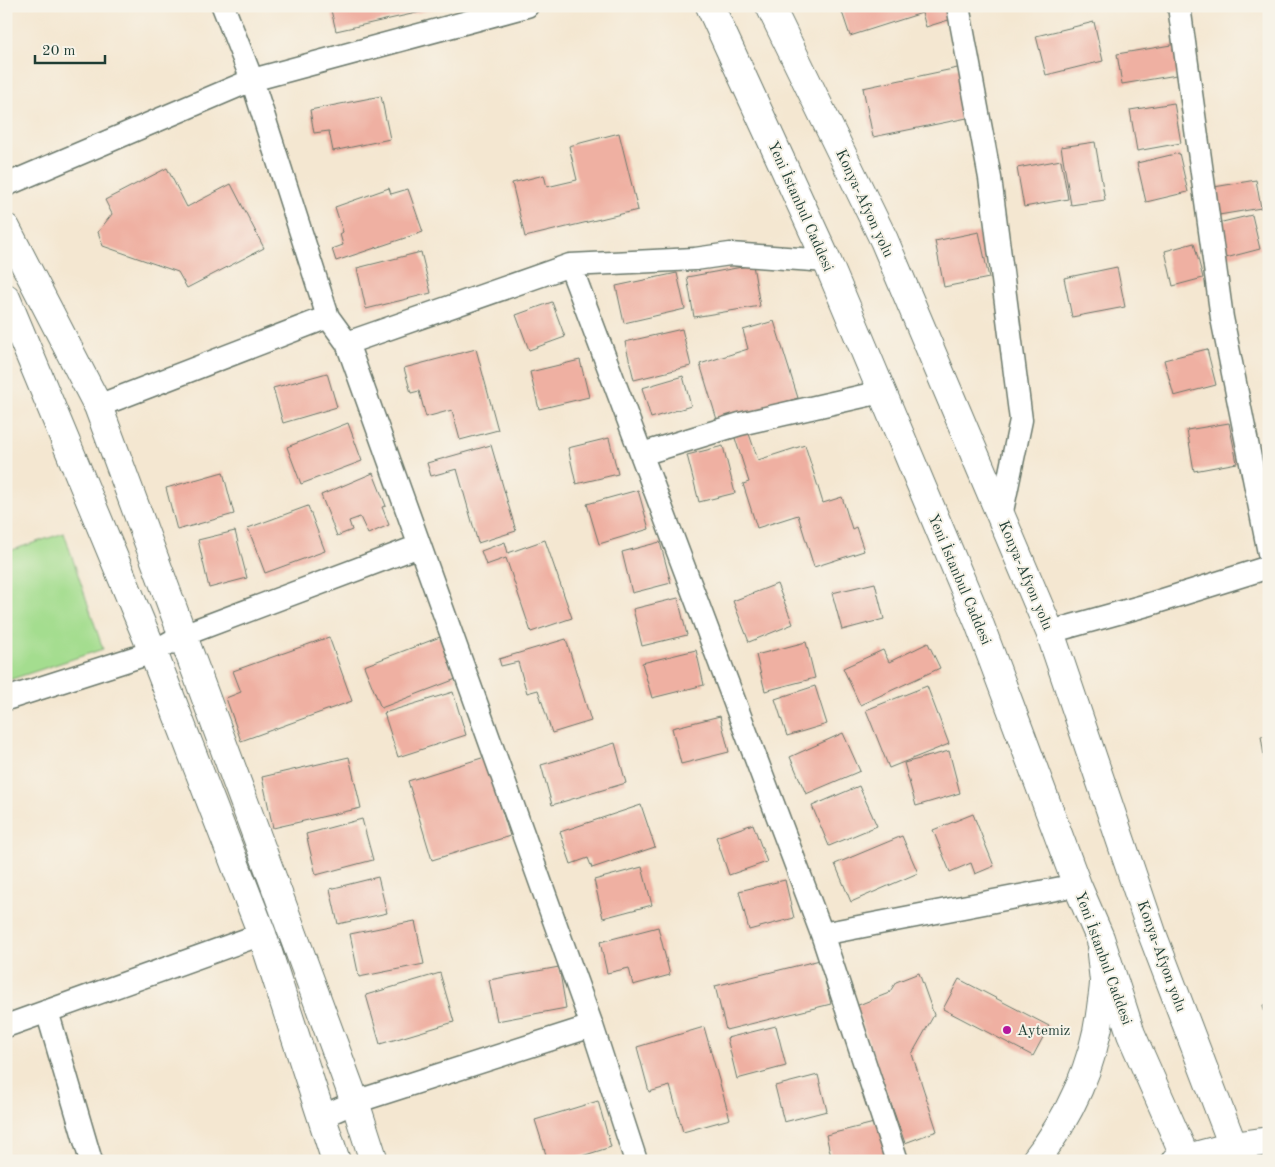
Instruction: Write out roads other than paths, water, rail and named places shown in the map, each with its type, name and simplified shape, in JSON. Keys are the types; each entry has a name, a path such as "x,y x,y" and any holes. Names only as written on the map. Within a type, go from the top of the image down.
{"main road":[{"name":"Yeni İstanbul Caddesi","path":"710,6 827,262 979,623 1077,885 1100,938 1131,1034 1183,1160"},
{"name":"Konya-Afyon yolu","path":"770,6 884,240 1050,632 1153,936 1235,1153"},
{"path":"6,228 98,406 355,1102 374,1161"},
{"path":"6,298 153,652 262,934 336,1161"},
{"path":"1036,1161 1067,1114 1082,1082 1092,1049 1100,1017 1104,982 1100,938"},
{"path":"1183,1160 1235,1153 1269,1141"}],"street":[{"path":"223,6 252,80 328,317 347,343 592,1026 636,1161"},
{"path":"6,185 252,80 478,12 527,6"},
{"path":"958,6 990,178 1021,420 1001,516"},
{"path":"1179,6 1222,318 1269,552"},
{"path":"347,343 570,265 694,259 730,254 827,262"},
{"path":"570,265 822,934 897,1161"},
{"path":"98,406 328,317"},
{"path":"642,454 740,424 881,392"},
{"path":"6,699 153,652 183,635 419,546"},
{"path":"1050,632 1147,605 1269,567"},
{"path":"822,934 1077,885"},
{"path":"6,1026 262,934"},
{"path":"47,1011 92,1161"},
{"path":"321,1117 355,1102 592,1026"}],"place":[{"name":"Aytemiz","path":"1007,1030"}]}
